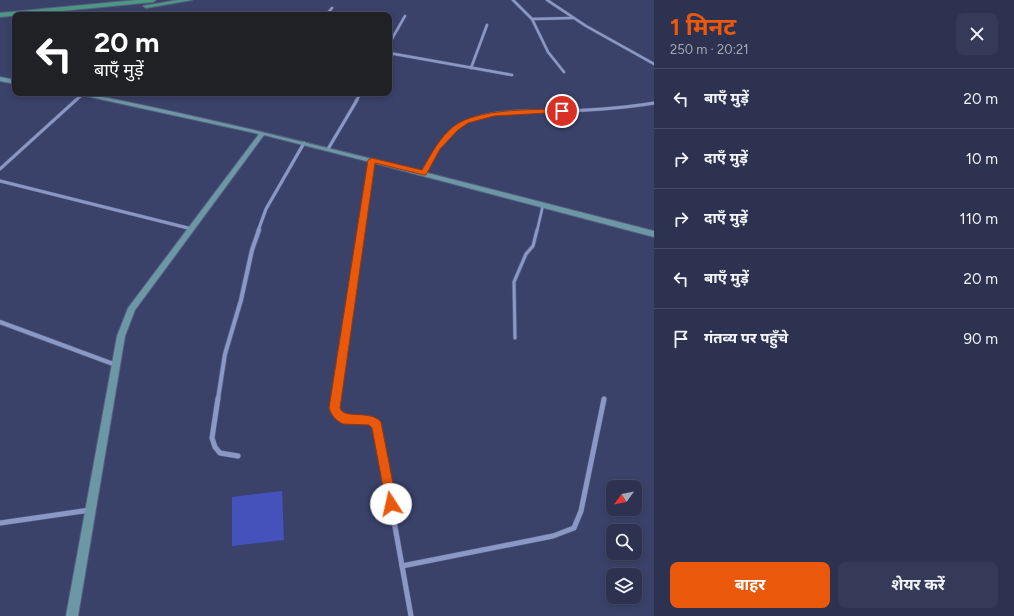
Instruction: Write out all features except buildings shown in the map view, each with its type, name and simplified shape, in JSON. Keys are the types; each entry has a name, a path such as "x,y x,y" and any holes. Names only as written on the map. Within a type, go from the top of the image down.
{"main road":[{"path":"29,12 153,0"},
{"path":"80,12 190,0"},
{"path":"0,15 12,14"},
{"path":"0,19 12,18"}],"street":[{"path":"513,0 532,19 548,52 564,72"},
{"path":"547,0 572,18 600,35 654,64"},
{"path":"329,12 332,8"},
{"path":"392,39 405,16"},
{"path":"532,19 572,18"},
{"path":"471,68 487,25"},
{"path":"392,54 512,75"},
{"path":"0,79 12,81"},
{"path":"0,169 81,96"},
{"path":"92,96 263,133 424,173 654,234"},
{"path":"328,149 359,96"},
{"path":"424,173 438,148 456,128 466,121 478,117 500,114 624,108 654,103"},
{"path":"72,616 121,336 132,308 263,133"},
{"path":"238,456 227,456 219,451 214,447 212,438 225,354 241,300 252,250 266,209 304,144"},
{"path":"372,160 335,408 337,415 343,419 369,420 373,421 377,426 410,616"},
{"path":"0,181 192,229"},
{"path":"0,322 116,365"},
{"path":"402,566 553,536 574,528 581,511 604,399"},
{"path":"0,523 90,510"}],"lane":[{"path":"515,338 514,282 523,260 533,246 543,205"}],"route":[{"path":"391,504 377,426 373,421 369,420 343,419 337,415 335,408 355,263 372,160 424,173 438,148 456,128 466,121 494,114 562,111"}]}
